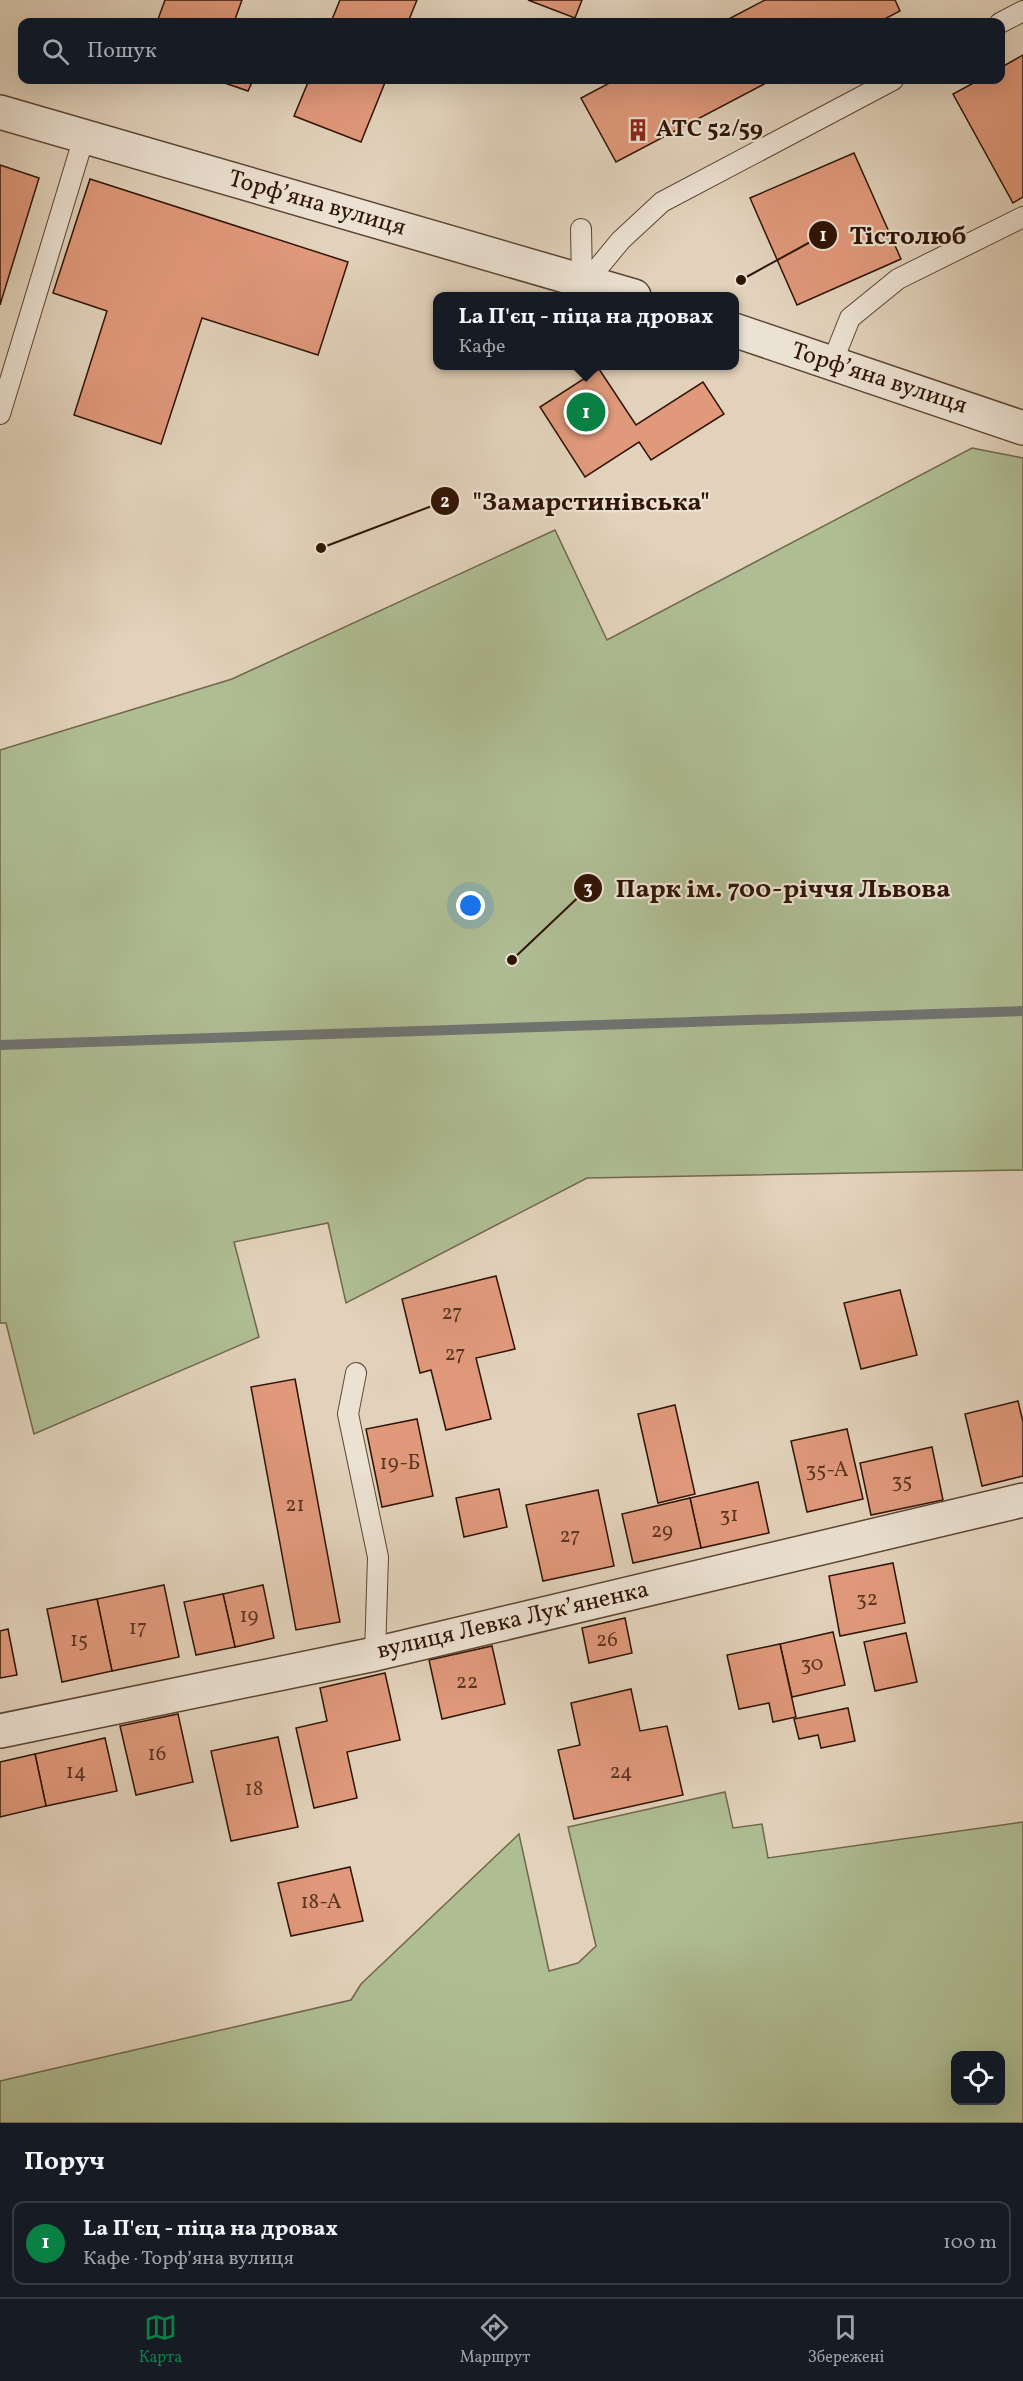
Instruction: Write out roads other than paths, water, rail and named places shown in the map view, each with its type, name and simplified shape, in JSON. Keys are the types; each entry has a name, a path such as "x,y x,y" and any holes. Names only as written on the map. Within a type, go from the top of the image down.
{"street":[{"name":"Торфʼяна вулиця","path":"0,112 619,292"},
{"name":"Торфʼяна вулиця","path":"739,331 1023,428"},
{"name":"вулиця Левка Лукʼяненка","path":"0,1731 375,1654 1023,1500"}],"lane":[{"path":"1005,20 1023,10 1017,0"},
{"path":"584,280 621,240 662,202 885,84"},
{"path":"0,414 84,137"},
{"path":"832,363 850,318 898,279 1023,217"},
{"path":"581,229 584,280"},
{"path":"356,1373 348,1414 378,1557 375,1654"}],"waterway":[{"path":"0,1045 1023,1011"}],"place":[{"name":"АТС 52/59","path":"638,130"},
{"name":"Тістолюб","path":"741,280"},
{"name":"La П'єц - піца на дровах","path":"586,412"},
{"name":"\"Замарстинівська\"","path":"321,548"},
{"name":"Парк ім. 700-річчя Львова","path":"512,960"}]}
